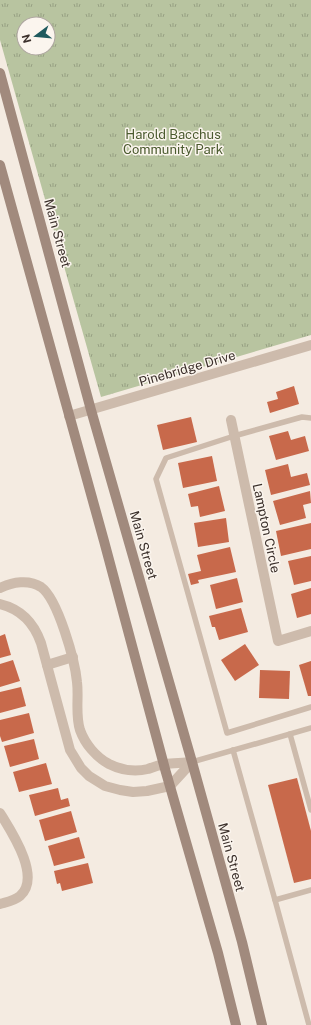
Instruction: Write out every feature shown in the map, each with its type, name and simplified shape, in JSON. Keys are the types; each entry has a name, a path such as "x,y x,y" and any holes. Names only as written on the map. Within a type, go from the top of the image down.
{"main road":[{"name":"Main Street","path":"0,73 91,410 242,942 262,1025"},
{"path":"0,165 70,416 170,786 218,953 236,1025"}],"street":[{"name":"Pinebridge Drive","path":"70,416 311,345"},
{"name":"Lampton Circle","path":"231,420 278,641 311,631"},
{"path":"0,588 28,582 44,590 51,600 66,633 73,657 78,683 78,723 82,735 92,751 107,763 127,770 142,770 164,764 192,762"},
{"path":"0,604 19,612 32,625 39,637 70,750 75,760 85,772 105,786 125,791 147,791 170,786 192,762"},
{"path":"47,665 73,657"},
{"path":"0,813 13,836 25,863 28,875 26,889 22,894 0,904"}],"lane":[{"path":"311,418 302,417 234,436 166,458 156,479 227,733 311,707"},
{"path":"192,762 311,728"},
{"path":"290,734 311,810"},
{"path":"233,750 276,900 309,1025"},
{"path":"276,900 311,890"}],"green space":[{"name":"Harold Bacchus Community Park","path":"0,0 311,0 311,335 101,397 0,40"}],"building":[{"path":"294,386 299,404 270,413 267,402 278,399 276,392"},
{"path":"191,417 197,442 163,450 157,425"},
{"path":"288,431 291,440 305,436 309,451 276,460 269,436"},
{"path":"212,456 217,481 183,488 178,463"},
{"path":"288,464 291,477 307,473 310,485 271,495 265,470"},
{"path":"219,486 225,511 200,517 198,506 191,507 188,494"},
{"path":"310,491 311,503 303,505 306,518 280,525 273,501"},
{"path":"226,518 229,542 198,547 194,523"},
{"path":"311,523 311,549 281,556 276,531"},
{"path":"230,547 236,572 198,580 199,583 191,585 188,574 201,571 197,555"},
{"path":"311,556 311,581 294,585 288,561"},
{"path":"237,578 243,602 216,609 210,585"},
{"path":"311,588 311,614 297,618 291,594"},
{"path":"241,608 248,632 219,640 215,627 212,627 209,616"},
{"path":"5,634 11,655 0,658 0,636"},
{"path":"245,644 259,665 235,681 221,660"},
{"path":"13,660 20,681 0,687 0,664"},
{"path":"311,661 311,696 308,696 299,665"},
{"path":"260,670 290,671 289,699 259,698"},
{"path":"21,687 26,706 0,713 0,692"},
{"path":"29,713 34,733 2,742 0,736 0,720"},
{"path":"34,739 39,759 10,767 4,746"},
{"path":"46,763 52,784 19,792 13,772"},
{"path":"297,778 311,831 311,879 294,883 268,785"},
{"path":"58,788 61,800 68,798 70,806 35,816 29,795"},
{"path":"71,811 77,832 45,841 39,820"},
{"path":"79,837 85,858 54,866 48,846"},
{"path":"88,863 93,883 62,891 60,883 57,884 54,871"}]}
